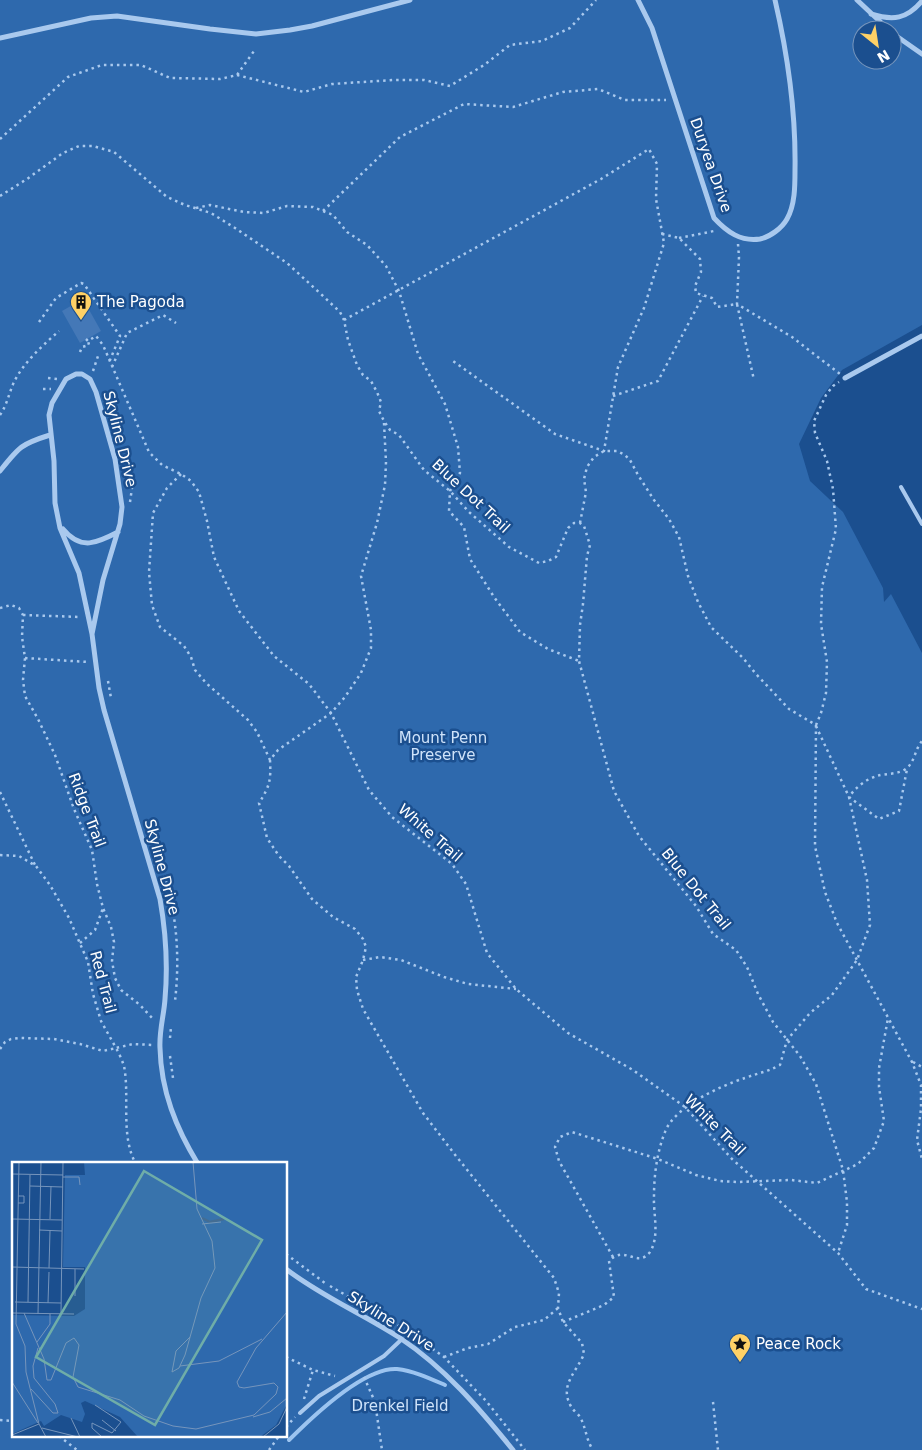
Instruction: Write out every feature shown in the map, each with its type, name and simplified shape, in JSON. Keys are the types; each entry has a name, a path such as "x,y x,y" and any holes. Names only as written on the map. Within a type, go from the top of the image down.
{"street":[{"path":"0,38 91,18 117,16 256,34 312,26 410,0"},
{"name":"Duryea Drive","path":"638,0 652,28 714,218 724,229 737,237 750,240 764,238 776,231 787,219 793,203 796,142 793,98 786,46 775,0"},
{"path":"857,0 878,20"},
{"path":"871,14 894,19 914,9 922,1"},
{"path":"902,40 922,54"},
{"path":"845,378 922,336"},
{"name":"Skyline Drive","path":"92,634 104,580 118,532 122,507 115,459 100,404 90,378 82,374 76,374 66,379 52,403 49,415 54,461 55,503 59,525 79,573 92,634 104,710 151,865 165,925 166,981 160,1026 164,1084 181,1134 197,1162"},
{"path":"0,471 15,451 24,444 50,435"},
{"path":"59,525 70,537 88,544 96,543 118,532"},
{"name":"Skyline Drive","path":"288,1270 311,1286 402,1339 445,1372 483,1412 513,1450"}],"lane":[{"path":"901,487 922,524"},
{"path":"300,1413 319,1396 384,1356 402,1339"}],"path":[{"path":"0,139 68,78 102,65 141,65 170,78 220,79 238,75 304,92 332,84 393,80 424,80 450,86 484,66 510,45 542,41 570,28 596,0"},
{"path":"238,75 254,51"},
{"path":"322,211 400,137 464,104 513,107 563,92 598,89 625,100 675,100"},
{"path":"0,196 64,153 79,146 93,146 114,152 167,197 211,213 287,264 340,312 344,320 348,340 357,365 363,375 370,381 381,402 379,411 384,421 385,485 377,523 361,576 372,630 371,648 362,673 331,714 278,750 270,760"},
{"path":"344,320 601,179 649,149 657,164 656,199 664,243 644,308 618,367 604,451 594,457 587,467 584,479 586,492 580,522"},
{"path":"196,208 210,206 244,212 264,213 287,206 312,207 333,215 347,232 367,245 386,266 399,291 418,354 445,404 458,447 460,473 450,491 449,511 464,527 470,559 494,597 520,632 548,649 579,661"},
{"path":"662,234 679,238 724,229"},
{"path":"737,237 739,257 737,304 754,380"},
{"path":"679,238 700,258 702,272 695,286 696,293 712,298 717,307 737,304 792,337 845,378 833,386 826,395 814,422 815,432 827,462 833,489 836,529 822,587 820,624 827,662 826,693 816,725 815,846 825,892 837,923 912,1062 920,1085 921,1109 917,1140 922,1160"},
{"path":"39,322 56,298 81,283 84,284 120,336 110,361"},
{"path":"613,396 658,381 703,296"},
{"path":"112,367 127,333 162,314 176,323"},
{"path":"0,415 15,380 25,365 59,331"},
{"name":"White Trail","path":"80,352 82,347 89,345 87,340 96,336 103,345 149,452 162,465 191,481 199,492 214,557 240,611 274,656 309,684 331,714 369,790 392,818 452,864 457,870 466,884 487,953 516,989 568,1033 633,1070 684,1107 732,1159 838,1253 866,1289 922,1309"},
{"path":"90,378 98,356"},
{"path":"453,362 555,434 604,451 617,451 630,460 679,537 691,585 711,627 743,658 789,709 816,725 849,797 867,880 870,924 857,960 832,995 810,1013 787,1040 780,1065 768,1072 738,1081 684,1107 665,1130 654,1176 656,1235 650,1251 644,1257 635,1258 622,1254 615,1255 609,1261 614,1297 604,1305 563,1322"},
{"name":"Blue Dot Trail","path":"384,421 390,430 399,435 424,470 450,491 469,512 509,547 539,563 556,557 568,528 574,523 580,522 584,526 590,545 586,556 579,661 614,791 639,836 696,906 714,934 736,950 747,967 758,994 774,1022 800,1056 816,1084 844,1170 847,1225 838,1253"},
{"path":"181,474 168,488 153,512 149,572 152,605 160,626 184,646 191,657 195,670 206,683 248,720 256,732 270,760 271,780 268,789 259,803 267,838 278,856 289,866 312,900 333,917 354,929 363,939 366,947 356,977 357,990 363,1009 424,1113 554,1278 559,1293 558,1308 563,1322 582,1344 584,1354 568,1382 566,1393 571,1407 580,1417 588,1442 593,1450"},
{"path":"0,608 11,605 19,608 23,616 88,617"},
{"name":"Ridge Trail","path":"23,616 22,637 25,658 23,680 25,696 55,754 74,809 92,850 97,884 114,942 112,962 115,978 121,990 140,1005 160,1026"},
{"path":"25,658 96,663"},
{"path":"849,797 879,819 899,811 907,768 914,758 916,748 922,741"},
{"path":"849,797 855,788 875,776 895,773 907,768"},
{"path":"0,792 36,866"},
{"name":"Red Trail","path":"0,855 19,856 36,866 50,885 80,943 88,962 93,994 101,1021 124,1066 129,1141 135,1162"},
{"path":"80,943 96,930 103,908"},
{"path":"363,960 380,957 401,960 444,977 468,984 516,989"},
{"path":"613,1257 573,1189 559,1161 555,1147 560,1137 572,1132 658,1159 696,1175 720,1181 791,1180 817,1183 858,1164 874,1148 884,1121 879,1087 879,1068 888,1018"},
{"path":"0,1049 10,1039 21,1038 54,1039 80,1044 103,1052 133,1044 160,1046"},
{"path":"912,1062 922,1068"},
{"path":"444,1357 468,1348 488,1344 514,1327 544,1320 558,1308"},
{"path":"288,1358 330,1376 350,1377"},
{"path":"363,1376 375,1402 382,1450"},
{"path":"713,1402 718,1450"},
{"path":"62,1438 77,1450"},
{"path":"269,1450 278,1438"}],"green space":[{"name":"Mount Penn Preserve","path":"0,0 922,0 922,325 842,370 821,398 799,444 810,481 843,512 883,588 884,602 891,594 922,653 922,1450 0,1450"}],"building":[{"name":"The Pagoda","path":"83,299 101,331 80,343 62,311"}],"waterway":[{"path":"289,1440 324,1407 369,1376 397,1369 409,1371 445,1385"}],"place":[{"name":"The Pagoda","path":"81,321"},
{"name":"Peace Rock","path":"740,1363"}],"park label":[{"name":"Drenkel Field","path":"400,1406"}]}
